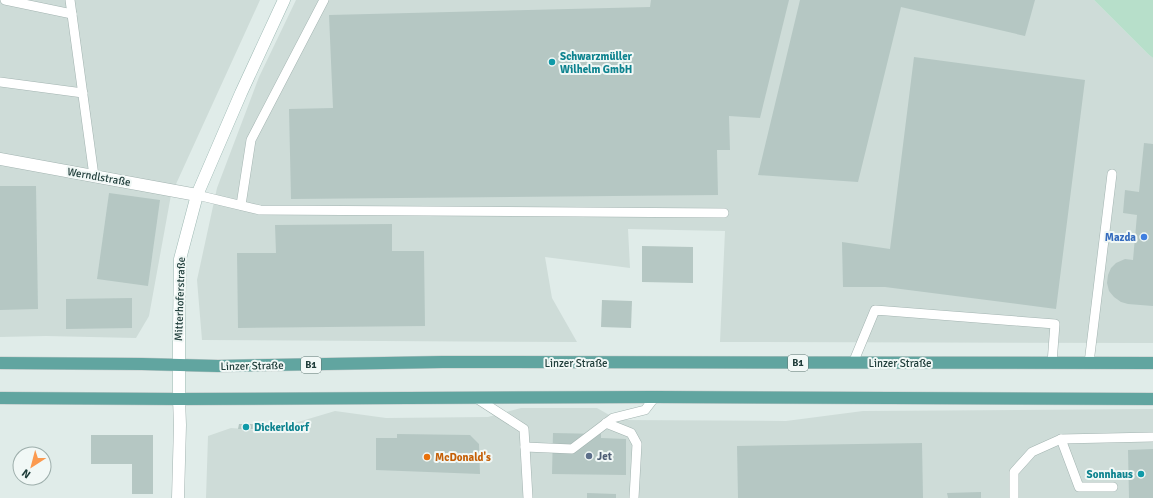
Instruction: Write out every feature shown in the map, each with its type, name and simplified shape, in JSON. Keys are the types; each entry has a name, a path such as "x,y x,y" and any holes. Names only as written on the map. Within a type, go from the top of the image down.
{"main road":[{"name":"Mitterhoferstraße","path":"178,498 180,425 180,259 197,195 241,93 284,0"},
{"name":"Werndlstraße","path":"0,159 197,195"},
{"name":"Linzer Straße","path":"0,363 218,366 442,362 1153,363"},
{"path":"0,398 179,399 654,397 1153,399"}],"lane":[{"path":"5,0 72,14"},
{"path":"70,0 94,176"},
{"path":"241,205 251,140 324,0"},
{"path":"0,82 83,93"},
{"path":"1089,363 1112,174"},
{"path":"197,195 260,210 724,213"},
{"path":"853,363 875,310 1055,324 1052,363"},
{"path":"525,447 572,449 613,418 645,410 654,397"},
{"path":"476,398 524,429 528,498"},
{"path":"606,423 631,433 637,444 634,498"},
{"path":"1014,498 1014,472 1032,452 1061,439 1153,437"},
{"path":"1061,439 1079,487 1113,487"}],"shaded area":[{"path":"0,0 260,0 171,195 149,316 136,338 46,336 0,337"},
{"path":"296,0 1094,0 1153,58 1153,343 720,342 725,231 628,229 630,268 545,257 552,298 577,342 202,340 197,280 217,188 259,77"},
{"path":"521,408 597,408 618,420 786,421 863,411 1153,409 1153,498 206,498 208,436 231,428 268,431 335,411 386,418 488,417"}],"green space":[{"path":"1094,0 1153,0 1153,58 1148,54"}],"building":[{"name":"Schwarzmüller Wilhelm GmbH","path":"651,0 789,0 760,118 729,116 730,150 717,150 718,195 291,199 289,109 333,108 329,15 650,7"},
{"path":"800,0 1035,0 1025,36 901,7 858,182 758,175"},
{"path":"914,57 1085,80 1056,309 885,287 843,287 842,242 890,249"},
{"name":"Mazda","path":"1144,143 1153,144 1153,306 1121,302 1109,291 1107,283 1111,268 1116,263 1125,259 1133,260 1137,215 1123,213 1125,190 1139,192"},
{"path":"0,186 36,186 38,309 0,310"},
{"path":"109,193 160,200 148,286 97,279"},
{"path":"392,224 392,251 424,251 425,326 238,328 237,253 276,253 275,225"},
{"path":"642,246 693,247 693,283 642,282"},
{"path":"132,298 132,328 66,329 66,299"},
{"path":"602,300 632,301 631,328 601,327"},
{"name":"Dickerldorf","path":"239,424 254,424 254,429 238,429"},
{"name":"Jet","path":"553,433 601,434 601,438 626,439 626,475 552,474"},
{"name":"McDonald's","path":"397,434 470,435 479,444 480,474 376,470 376,438 397,438"},
{"path":"91,435 153,435 153,494 132,494 132,464 91,464"},
{"path":"922,443 923,498 738,498 737,446"},
{"name":"Sonnhaus","path":"1153,449 1153,498 1129,498 1128,450"},
{"path":"981,492 981,498 948,498 947,493"},
{"path":"587,493 616,494 616,498 587,498"}],"place":[{"name":"Schwarzmüller Wilhelm GmbH","path":"552,62"},
{"name":"Mazda","path":"1144,237"},
{"name":"Dickerldorf","path":"246,427"},
{"name":"Jet","path":"589,456"},
{"name":"McDonald's","path":"427,457"},
{"name":"Sonnhaus","path":"1141,474"}]}
